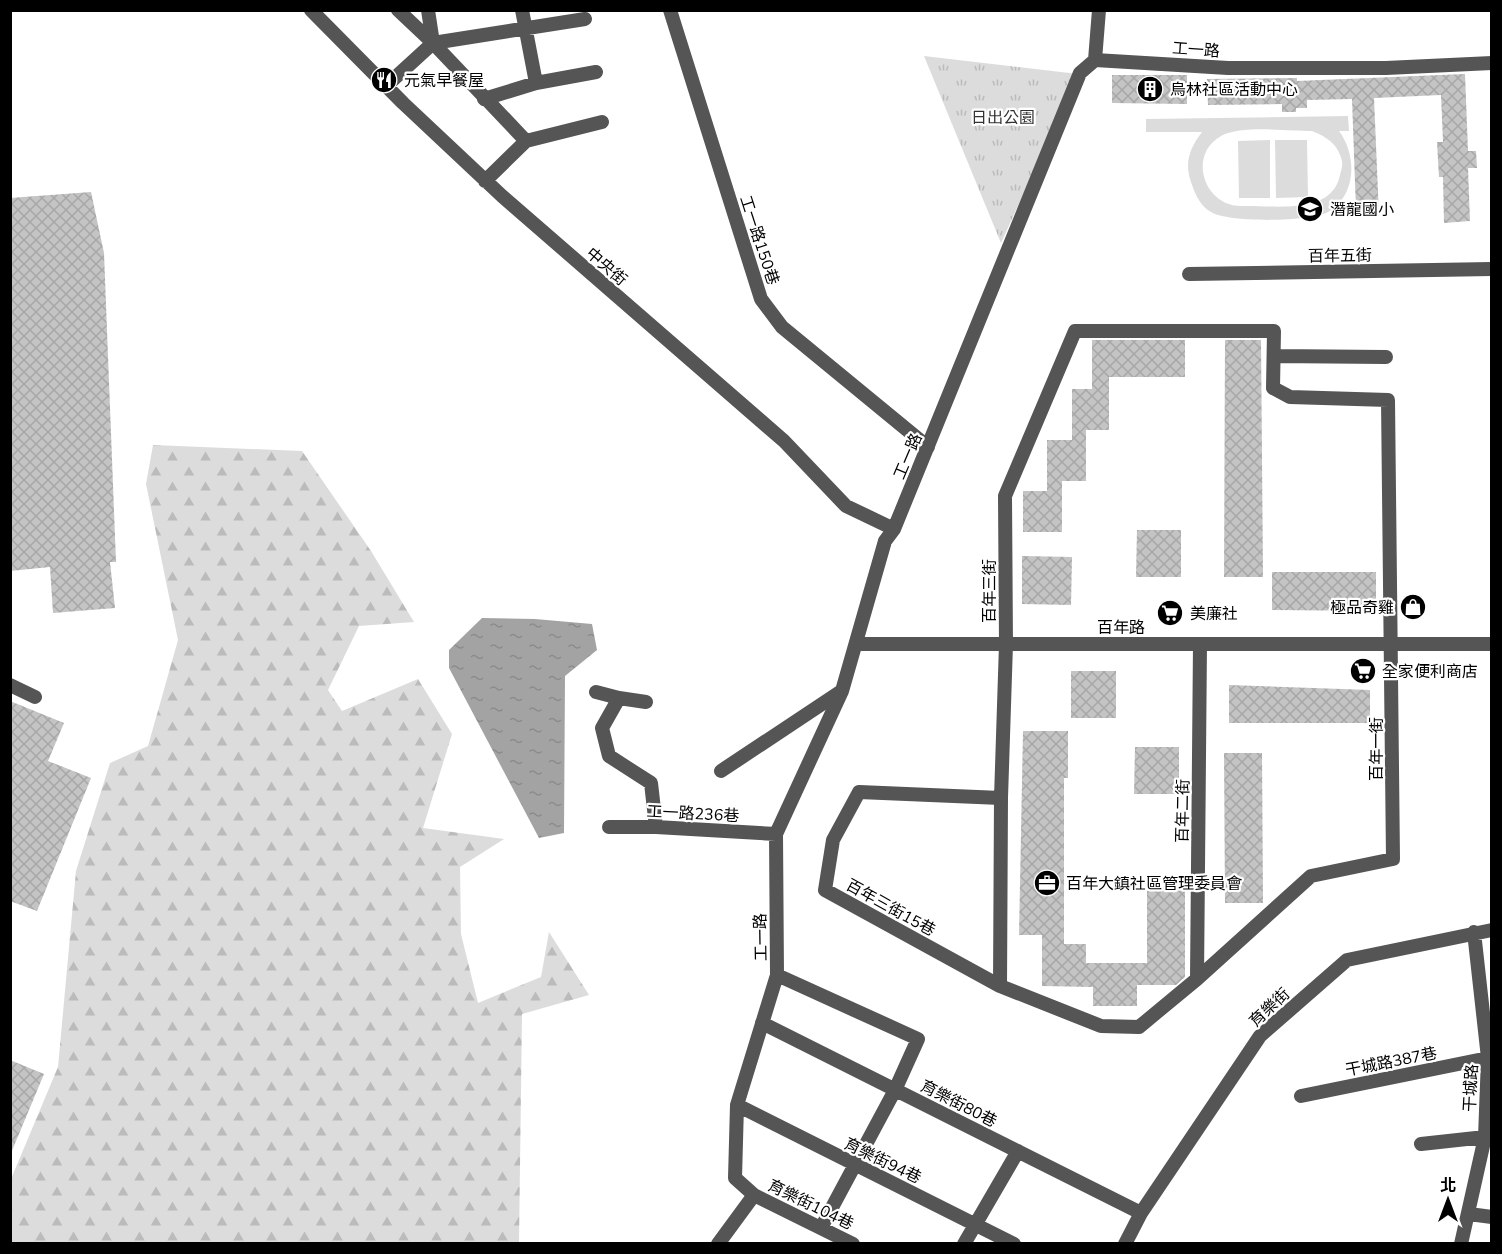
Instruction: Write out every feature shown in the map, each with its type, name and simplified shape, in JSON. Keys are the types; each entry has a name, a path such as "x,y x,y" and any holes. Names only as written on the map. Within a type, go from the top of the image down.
{"street":[{"name":"中央街","path":"311,10 485,182 784,441 846,506 894,529"},
{"path":"398,10 433,43 526,141"},
{"path":"428,10 433,43"},
{"path":"522,10 536,83"},
{"name":"工一路150巷","path":"670,10 761,299 782,327 928,447"},
{"path":"1095,60 1099,10"},
{"path":"386,86 433,43 585,19"},
{"name":"工一路","path":"754,1195 735,1178 737,1106 777,975 776,834 842,691 858,644 885,541 894,529 1080,74 1095,60 1240,68 1386,68 1491,63"},
{"path":"484,99 536,83 596,72"},
{"path":"485,182 526,141 602,122"},
{"name":"百年五街","path":"1189,274 1491,269"},
{"name":"百年三街","path":"1000,986 1001,798 1006,644 1005,496 1075,331 1275,331 1274,356"},
{"path":"1274,356 1386,357"},
{"name":"百年一街","path":"1197,979 1311,876 1393,860 1388,400 1290,397 1273,388 1274,356"},
{"name":"百年路","path":"858,644 1491,644"},
{"name":"百年二街","path":"1197,979 1200,644"},
{"path":"10,685 35,697"},
{"path":"721,771 842,691"},
{"path":"596,692 646,702"},
{"path":"619,698 602,728 609,756 651,783 656,827"},
{"name":"百年三街15巷","path":"1000,986 825,890 833,840 859,792 1001,798"},
{"name":"工一路236巷","path":"609,827 656,827 776,834"},
{"name":"育樂街","path":"1125,1244 1141,1213 1260,1036 1347,960 1491,930"},
{"name":"干城路","path":"1461,1244 1486,1160 1488,1058 1474,932"},
{"path":"777,975 918,1040 895,1090 821,1228"},
{"path":"1000,986 1101,1026 1139,1027 1197,979"},
{"name":"育樂街80巷","path":"762,1023 1141,1213"},
{"name":"干城路387巷","path":"1301,1096 1488,1058"},
{"name":"育樂街94巷","path":"737,1106 1014,1244"},
{"path":"1420,1144 1485,1137"},
{"path":"964,1244 1018,1151"},
{"path":"718,1244 754,1195"},
{"name":"育樂街104巷","path":"754,1195 854,1244"},
{"path":"1469,1214 1491,1217"}],"green space":[{"name":"日出公園","path":"924,56 1078,74 1001,243"},
{"path":"1348,116 1349,131 1339,131 1349,151 1351,174 1349,185 1338,205 1319,215 1270,220 1220,216 1201,203 1189,175 1189,156 1202,132 1146,132 1146,119","holes":["1265,129 1312,131 1335,146 1342,161 1335,188 1326,197 1314,203 1285,207 1229,204 1218,198 1204,178 1205,155 1211,145 1221,136 1240,131"]},
{"path":"1270,140 1270,198 1239,198 1238,141"},
{"path":"1275,140 1307,140 1308,197 1276,198"},
{"path":"153,445 302,451 371,551 414,622 359,626 328,690 342,711 418,679 452,734 423,828 504,839 460,867 461,934 478,1003 541,977 549,932 589,995 522,1014 519,1243 11,1243 11,1179 58,1067 76,871 110,763 148,746 178,640 146,484"}],"water":[{"path":"482,618 535,619 592,624 597,650 565,676 564,833 539,838 449,668 449,650"}],"building":[{"path":"1465,74 1468,151 1476,151 1477,168 1468,168 1470,221 1444,223 1443,177 1439,177 1437,142 1443,142 1441,95 1374,98 1379,216 1361,217 1360,210 1356,210 1352,99 1307,100 1307,108 1296,108 1296,112 1282,112 1282,104 1208,105 1207,79 1297,78 1297,81"},
{"name":"烏林社區活動中心","path":"1112,75 1187,75 1187,104 1112,103"},
{"path":"91,192 104,253 116,562 110,562 115,608 53,613 50,567 10,571 10,198"},
{"path":"1092,340 1185,340 1185,377 1109,377 1109,430 1086,430 1086,481 1062,481 1062,532 1023,532 1023,491 1047,491 1047,440 1072,440 1072,389 1092,389"},
{"path":"1225,340 1261,340 1263,577 1224,577"},
{"path":"1137,530 1181,530 1181,577 1136,577"},
{"path":"1022,556 1072,557 1071,605 1022,604"},
{"path":"1272,572 1376,572 1376,611 1272,610"},
{"path":"1071,671 1116,671 1116,718 1071,718"},
{"path":"1229,685 1370,690 1370,723 1229,723"},
{"path":"10,701 64,723 48,761 91,778 37,911 10,901"},
{"path":"1023,731 1068,731 1068,778 1064,778 1064,944 1086,944 1086,963 1147,963 1147,887 1185,887 1185,977 1176,985 1137,985 1137,1006 1093,1006 1093,987 1042,986 1042,935 1019,935"},
{"path":"1135,747 1179,747 1179,794 1134,794"},
{"path":"1224,753 1262,753 1263,903 1225,903"},
{"path":"10,1060 44,1074 11,1153 10,1153"}],"place":[{"name":"元氣早餐屋","path":"384,80"},
{"name":"烏林社區活動中心","path":"1150,89"},
{"name":"潛龍國小","path":"1310,209"},
{"name":"極品奇雞","path":"1413,607"},
{"name":"美廉社","path":"1170,613"},
{"name":"全家便利商店","path":"1363,671"},
{"name":"百年大鎮社區管理委員會","path":"1047,883"}]}
